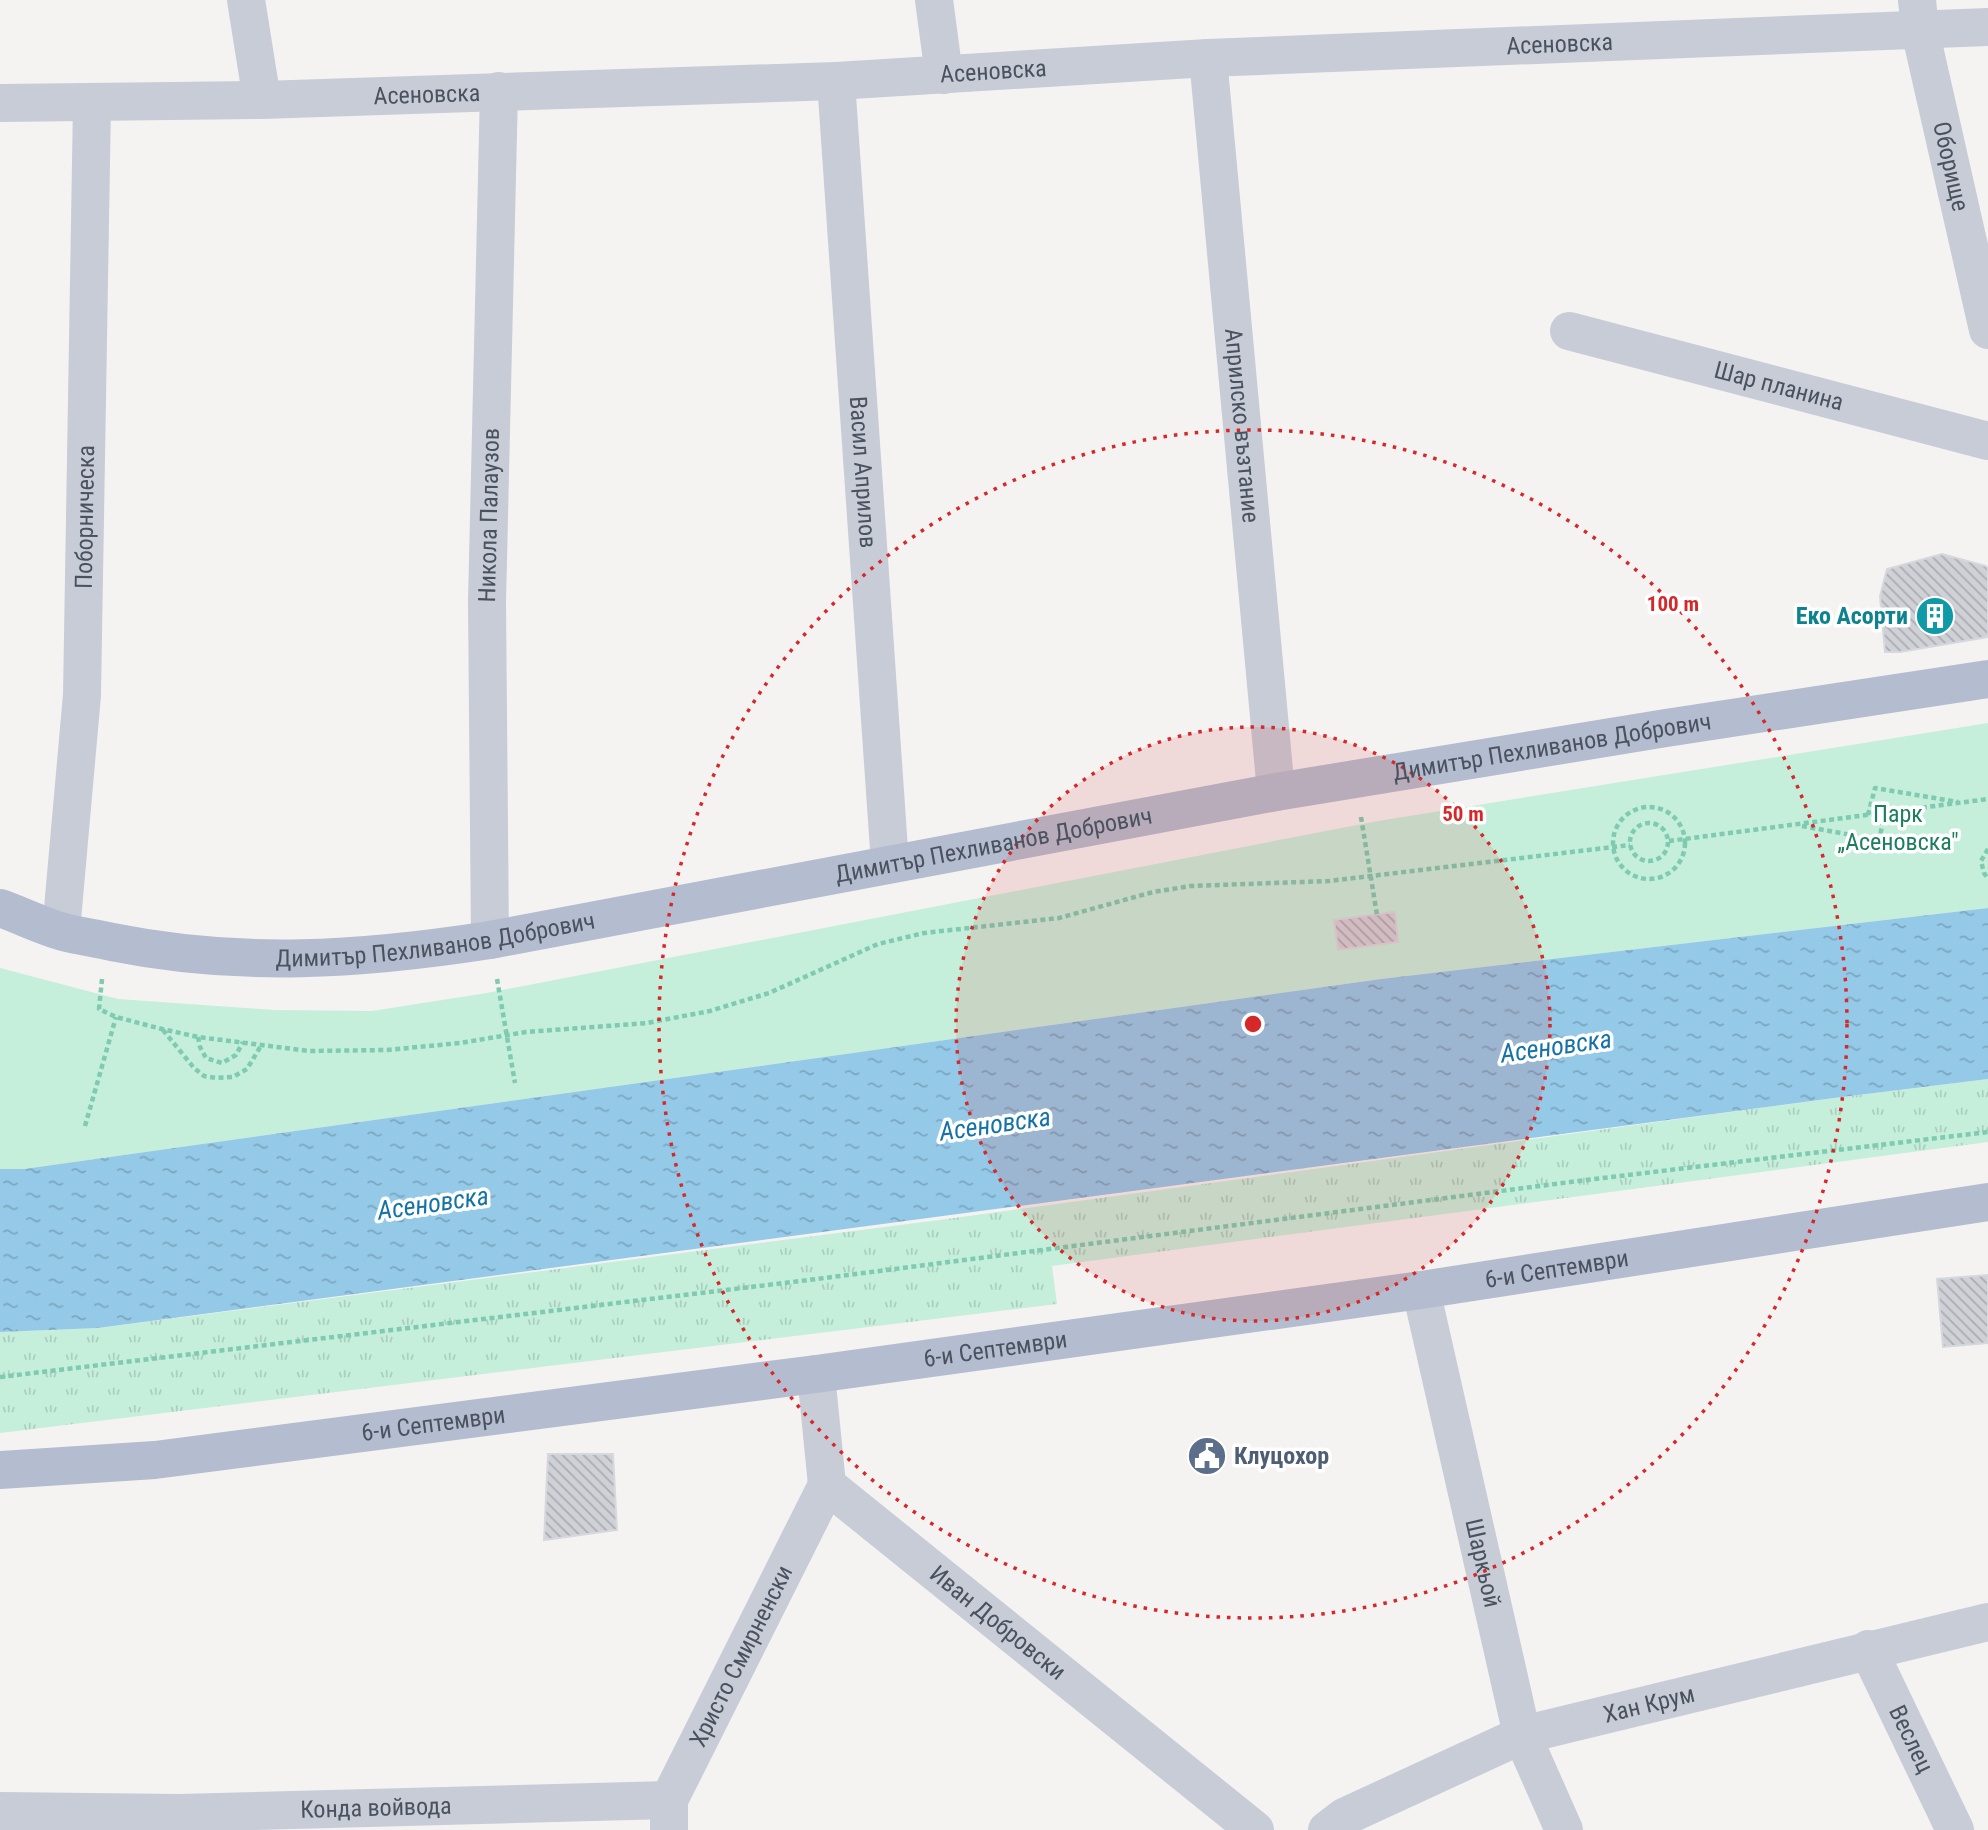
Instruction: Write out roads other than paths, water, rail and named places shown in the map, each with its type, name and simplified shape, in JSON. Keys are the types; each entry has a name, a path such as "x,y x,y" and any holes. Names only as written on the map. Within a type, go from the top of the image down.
{"main road":[{"name":"Димитър Пехливанов Добрович","path":"0,908 61,931 150,949 242,958 327,959 409,953 1355,778 1988,679"},
{"name":"6-и Септември","path":"0,1470 155,1460 817,1374 1421,1290 1988,1202"}],"street":[{"path":"246,0 262,100"},
{"path":"934,0 944,75"},
{"name":"Асеновска","path":"0,103 262,100 836,81 1919,15 1988,27"},
{"name":"Оборище","path":"1919,15 1988,330"},
{"name":"Априлско възтание","path":"1209,58 1276,792"},
{"name":"Васил Априлов","path":"836,81 890,864"},
{"name":"Никола Палаузов","path":"490,940 487,601 499,91"},
{"name":"Поборническа","path":"61,931 82,695 92,103"},
{"name":"Шар планина","path":"1569,331 1988,441"},
{"name":"Шаркьой","path":"1421,1290 1522,1735 1563,1830"},
{"path":"817,1374 827,1485"},
{"name":"Христо Смирненски","path":"669,1815 827,1485"},
{"name":"Иван Добровски","path":"827,1485 1255,1830"},
{"name":"Хан Крум","path":"1327,1830 1344,1817 1522,1735 1988,1622"},
{"name":"Веслец","path":"1868,1649 1955,1830"},
{"name":"Конда войвода","path":"0,1811 180,1821 669,1815"}],"water":[{"path":"1988,908 1988,1079 98,1328 0,1332 0,1169 24,1169 1381,979"}],"place":[{"name":"Еко Асорти","path":"1935,616"},
{"name":"Клуцохор","path":"1207,1456"}],"park label":[{"name":"Парк „Асеновска\"","path":"1898,828"}]}
